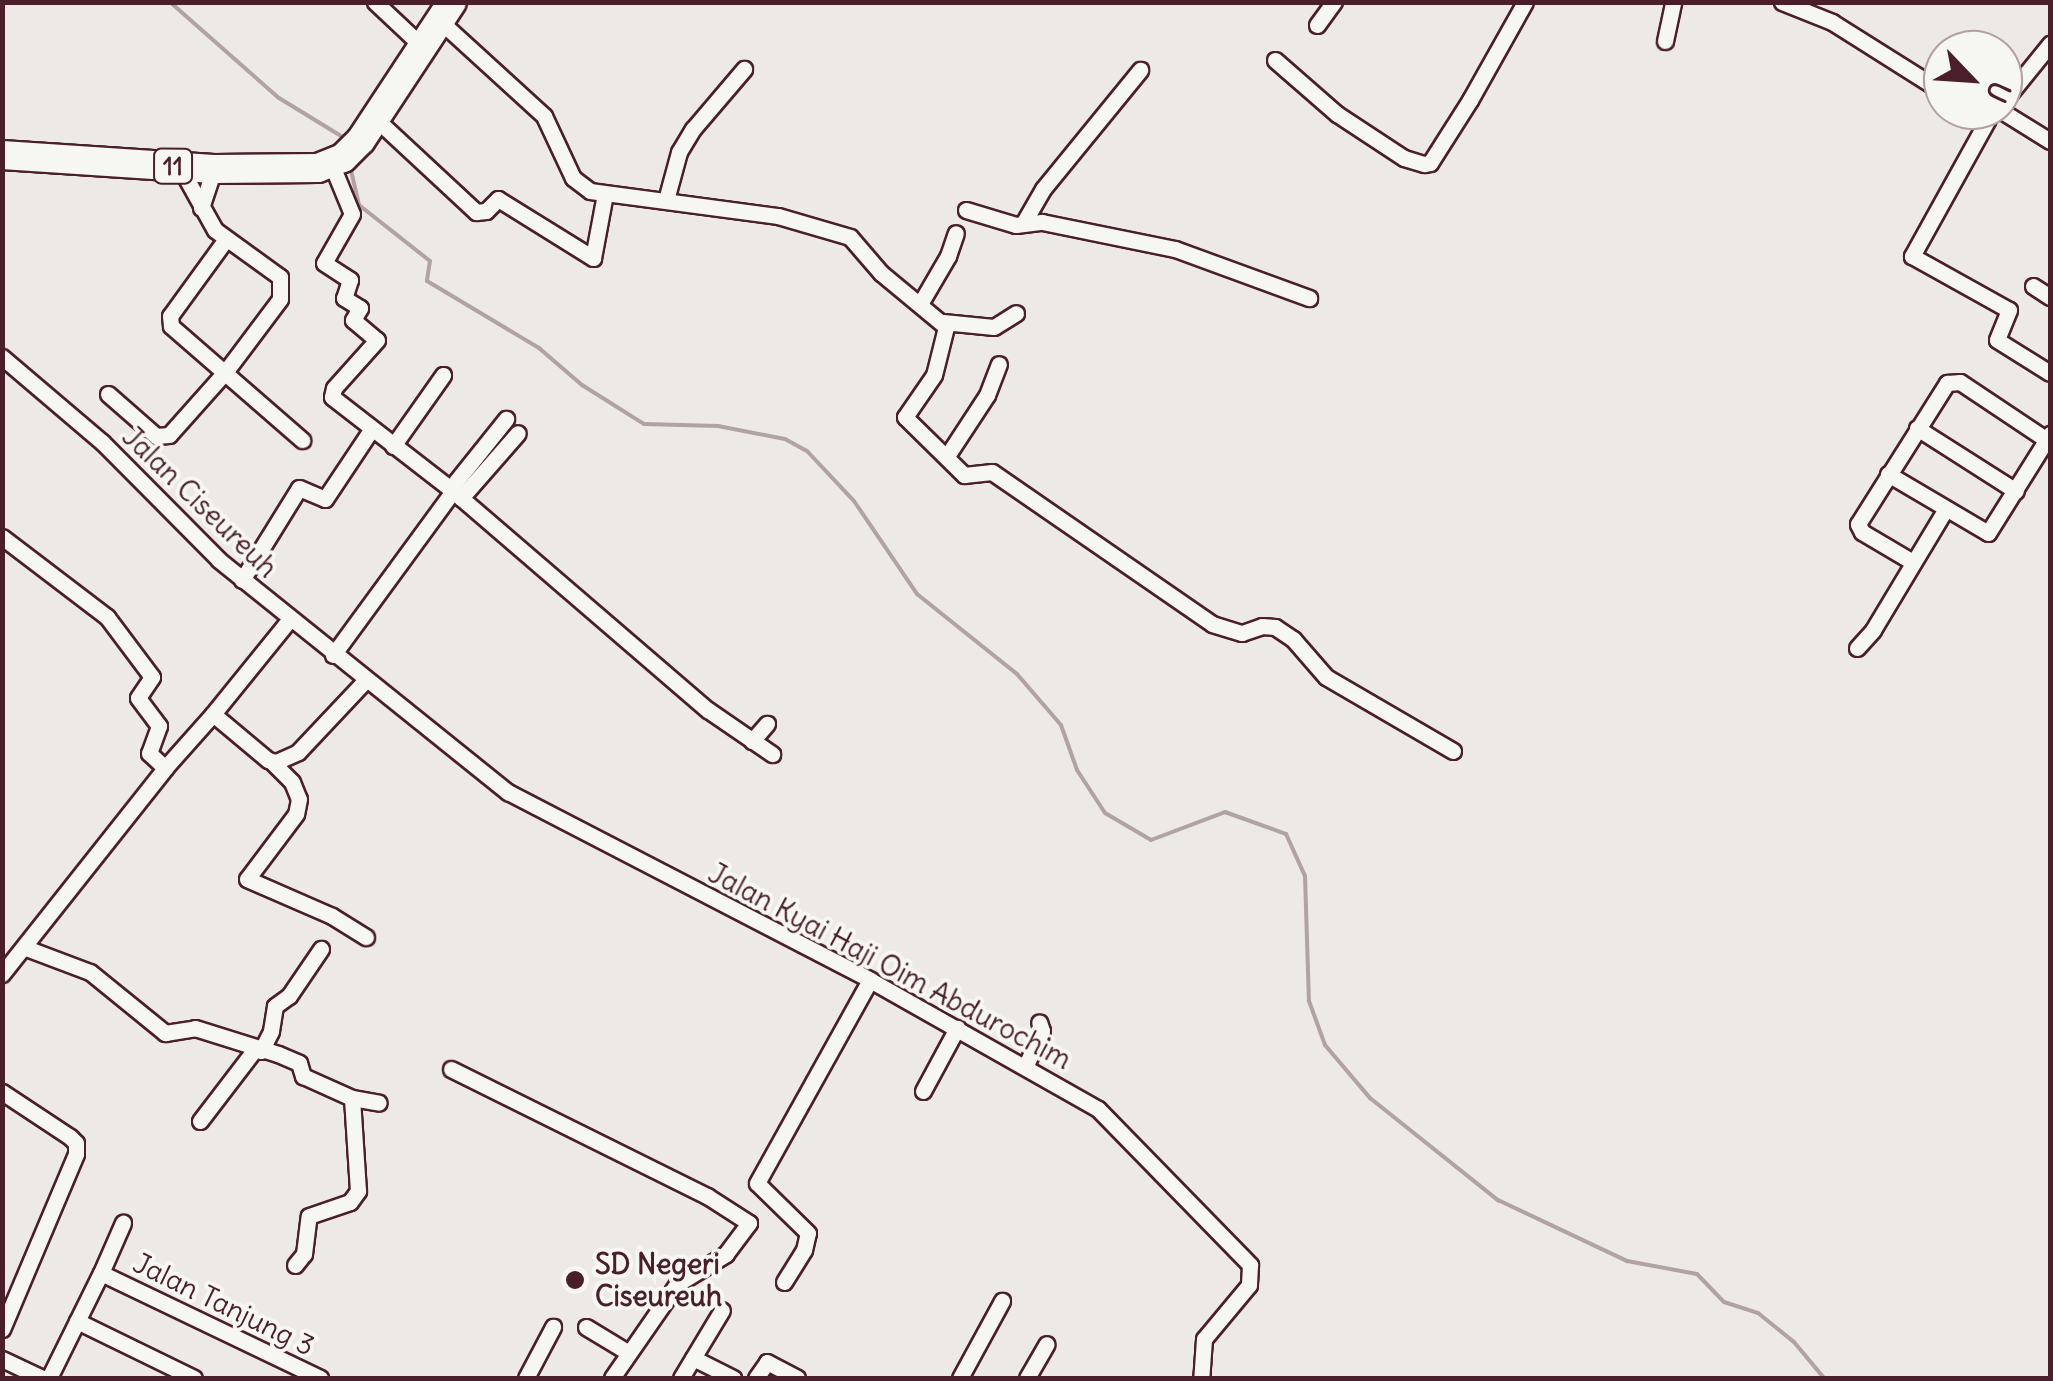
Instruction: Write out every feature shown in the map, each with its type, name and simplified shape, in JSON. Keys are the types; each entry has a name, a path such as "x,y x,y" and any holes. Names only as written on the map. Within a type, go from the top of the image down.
{"highway":[{"path":"353,145 446,12"},
{"name":"11","path":"2,155 214,169 298,170 353,145"}],"street":[{"path":"375,2 424,48"},
{"path":"1317,25 1334,2"},
{"path":"1275,60 1337,114 1404,158 1430,163 1525,2"},
{"path":"1665,41 1673,2"},
{"path":"1782,2 1832,22 1923,79"},
{"path":"446,12 544,116 573,178 590,190 778,216 843,233 881,273 943,322 994,327 1016,313"},
{"path":"2023,77 2050,44"},
{"path":"666,200 686,141 744,69"},
{"path":"1024,222 1043,188 1140,70"},
{"path":"2023,128 2050,141"},
{"path":"1980,130 1912,256 2010,310 1997,340 2050,374"},
{"path":"606,194 592,258 498,199 486,211 476,212 353,145 352,214 324,263 350,280 344,298 360,308 353,320 377,340 332,394 371,430 455,493 708,710 772,754"},
{"path":"108,394 162,438 177,428 226,371 280,300 283,288 275,272 226,239 201,208 180,166"},
{"path":"201,208 214,169"},
{"path":"966,210 1005,223 1024,222 1175,249 1309,298"},
{"path":"920,304 948,256 956,233"},
{"path":"226,239 170,316 175,332 226,371 302,440"},
{"path":"2033,286 2050,297"},
{"path":"943,322 947,334 934,375 905,417 968,477 986,470 992,472 1212,624 1242,632 1262,626 1275,628 1293,638 1326,677 1453,751"},
{"name":"Jalan Ciseureuh","path":"2,357 102,442 193,536 242,580 365,681"},
{"path":"948,456 987,395 998,364"},
{"path":"393,446 443,375"},
{"path":"1888,474 1988,533 2049,438 1955,380 1947,383 1888,474 1857,527 1911,561"},
{"path":"333,654 506,419"},
{"path":"1917,428 2016,491"},
{"path":"242,580 299,488 325,499 371,430"},
{"path":"455,493 518,433"},
{"path":"1856,648 1873,630 1945,510"},
{"path":"2,537 106,616 152,676 138,698 159,726 148,754 165,768"},
{"path":"2,974 165,768 290,620"},
{"path":"279,760 365,681"},
{"name":"Jalan Kyai Haji Oim Abdurochim","path":"365,681 508,792 1026,1065 1074,1092 1112,1122 1250,1265 1249,1285 1204,1339 1200,1378"},
{"path":"213,714 279,760 299,798 296,814 247,879 332,916 366,937"},
{"path":"752,741 767,724"},
{"path":"2,948 90,972 165,1033 176,1035 196,1028 297,1061 303,1076 352,1098 379,1103"},
{"path":"200,1120 258,1050 271,1031 274,1006 289,996 321,950"},
{"path":"784,1282 804,1250 808,1233 757,1183 870,980"},
{"path":"1026,1065 1042,1031 1039,1022"},
{"path":"923,1090 957,1028"},
{"path":"451,1069 718,1201 749,1223 726,1254 677,1284 612,1378"},
{"path":"2,1092 70,1137 76,1154 2,1329"},
{"path":"296,1265 304,1254 309,1216 350,1202 358,1190 352,1098"},
{"path":"102,1273 123,1223"},
{"name":"Jalan Tanjung 3","path":"46,1378 102,1273 320,1378"},
{"path":"965,1377 1002,1302"},
{"path":"680,1378 722,1310"},
{"path":"77,1321 194,1378"},
{"path":"526,1378 553,1327"},
{"path":"586,1327 629,1353"},
{"path":"1027,1378 1047,1344"},
{"path":"693,1358 732,1378"},
{"path":"2,1360 46,1378"},
{"path":"756,1378 766,1362 797,1378"}],"waterway":[{"path":"170,2 279,98 346,139"},
{"path":"350,166 359,205 430,261 427,281 539,348 582,385 644,424 718,426 785,439 808,452 854,501 917,594 1017,674 1061,725 1077,770 1105,813 1151,840 1225,812 1286,834 1305,876 1309,1001 1325,1045 1370,1098 1498,1200 1627,1261 1697,1274 1724,1302 1758,1313 1794,1342 1824,1378"}],"place":[{"name":"SD Negeri Ciseureuh","path":"575,1280"}]}
